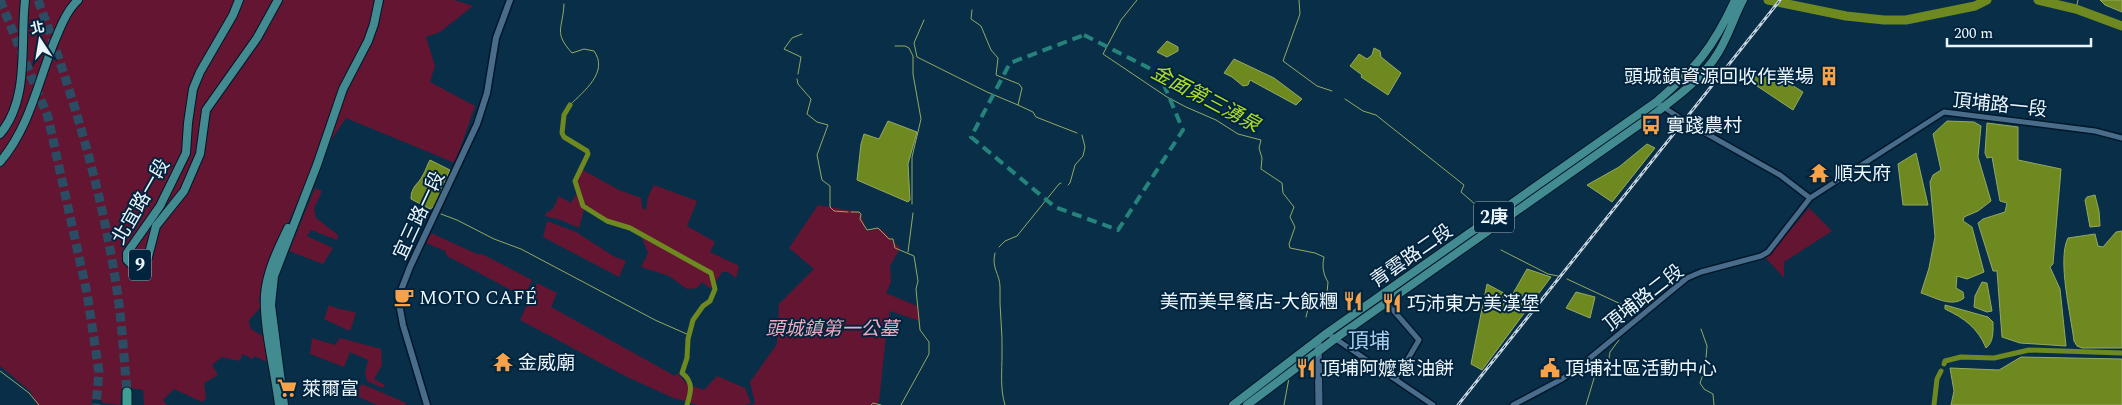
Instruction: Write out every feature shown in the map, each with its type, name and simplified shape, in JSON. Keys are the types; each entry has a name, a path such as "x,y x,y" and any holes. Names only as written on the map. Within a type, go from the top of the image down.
{"highway":[{"path":"127,392 127,405"}],"main road":[{"path":"0,134 12,114 19,93 25,0"},
{"path":"0,162 10,151 25,122 57,36 69,11 78,0"},
{"name":"北宜路一段","path":"239,0 233,15 200,72 193,89 186,153 160,206 127,253 127,260 132,265 145,263 156,226 184,191 200,154 206,110 257,38 278,0"},
{"path":"284,405 271,294 274,276 301,208 343,89 368,41 379,0"},
{"name":"2庚","path":"1735,5 1743,0"},
{"name":"青雲路二段","path":"1233,405 1327,333 1656,102 1685,78 1701,60 1735,5"},
{"name":"青雲路二段","path":"1248,405 1336,338 1663,107 1689,86 1719,52 1735,5"},
{"path":"279,405 266,318 266,294 268,279 279,248 294,216 301,208"},
{"path":"1318,340 1319,405"}],"street":[{"name":"宜三路一段","path":"427,405 403,325 398,298 410,267 478,124 487,92 496,38 510,0"},
{"path":"1656,102 1780,175 1810,198"},
{"name":"頂埔路一段","path":"1810,198 1944,112 2095,131 2122,138"},
{"name":"頂埔路二段","path":"1513,405 1579,367 1687,278 1701,272 1761,256 1768,252 1810,198"},
{"path":"1387,302 1419,340 1396,379"},
{"path":"1327,333 1433,405"}],"highlighted area":[{"path":"1084,35 1159,73 1183,130 1118,230 1055,207 971,137 1010,63"}],"green space":[{"path":"0,0 454,0 473,6 440,32 426,37 435,66 430,82 475,106 455,163 346,118 313,167 267,271 259,299 261,307 249,320 252,330 265,338 269,363 255,356 252,359 243,354 239,361 222,357 212,365 218,375 204,383 206,398 202,402 174,389 163,400 167,405 144,405 143,390 123,387 120,405 102,403 102,400 92,400 91,405 37,405 30,391 0,366"},
{"path":"581,169 619,190 641,198 642,208 646,210 648,197 654,185 697,201 687,226 715,242 710,252 739,266 736,278 728,272 722,272 711,289 702,282 697,288 687,289 669,276 641,267 648,253 640,233 628,226 607,220 587,206 584,209 579,228 561,220 545,216 546,213 553,209 559,196 571,203 579,189 577,179"},
{"path":"315,188 322,191 314,208 316,218 338,235 337,240 311,230 307,236 333,248 323,264 289,251"},
{"name":"頭城鎮第一公墓","path":"818,205 860,212 867,231 880,228 900,248 890,266 891,282 886,293 917,306 920,321 890,311 879,401 876,405 749,405 755,404 750,382 777,344 779,304 814,269 789,248"},
{"path":"1809,208 1832,231 1784,262 1784,278 1766,258"},
{"path":"547,221 576,232 613,256 626,261 619,277 543,237"},
{"path":"431,233 477,254 482,254 532,280 524,297 447,256 445,251 426,243"},
{"path":"537,283 557,293 551,307 675,376 677,373 687,384 704,390 717,376 745,388 751,403 745,405 697,405 671,397 627,377 520,320"},
{"path":"329,305 356,313 350,331 324,319"},
{"path":"312,338 335,345 340,338 381,349 382,365 374,379 385,385 383,388 367,381 365,373 368,360 350,352 344,367 310,354"},
{"path":"362,384 406,403 405,405 377,405 359,397 359,388"}],"shaded area":[{"path":"2100,0 2122,0 2122,12 2105,5"},
{"path":"1167,41 1178,47 1178,51 1167,57 1157,52"},
{"path":"1374,48 1380,51 1381,57 1401,73 1388,95 1361,77 1362,75 1350,66 1359,54 1367,59 1372,55"},
{"path":"1234,59 1274,78 1302,99 1296,105 1250,80 1248,85 1243,86 1224,73"},
{"path":"1763,67 1803,92 1793,110 1751,82"},
{"path":"888,121 917,132 908,164 910,200 908,202 857,180 864,134 879,139"},
{"path":"1947,121 1974,122 1981,126 1978,157 1991,201 1978,211 1964,217 1963,221 1972,227 1984,272 1967,279 1957,276 1956,288 1963,292 1964,298 1954,302 1943,301 1921,293 1929,268 1935,237 1930,182 1933,175 1941,170 1933,134"},
{"path":"1987,123 2018,127 2018,160 2061,169 2053,264 2050,267 2060,289 2066,346 2020,343 2002,337 1997,271 1993,271 1978,223 1983,219 2005,212 2007,203 2000,201 1992,157 1987,158 1985,153"},
{"path":"1647,144 1655,148 1612,202 1587,185 1619,167"},
{"path":"1916,153 1928,205 1903,205 1898,164"},
{"path":"430,160 450,170 434,207 430,209 411,199 411,195 413,188 421,178"},
{"path":"2095,195 2100,226 2090,227 2085,200 2087,197"},
{"path":"2122,231 2122,348 2082,348 2077,346 2074,341 2064,273 2065,247 2068,238 2095,234 2098,246 2103,247 2116,232"},
{"path":"1527,269 1551,277 1482,370 1471,364 1487,284 1511,297"},
{"path":"1982,282 1987,283 1992,311 1987,312 1974,307 1975,296"},
{"path":"1576,292 1595,297 1590,318 1566,308"},
{"path":"1945,305 1988,317 1993,322 1989,346 1986,348 1975,329 1945,309"},
{"path":"2021,357 2122,359 2122,405 1951,405 1954,391 1950,368 1999,370"}],"waterway":[{"name":"金面第三湧泉","path":"1137,0 1121,20 1103,54 1167,97 1216,120 1238,134 1261,140 1259,148 1262,158 1261,169 1282,183 1283,193 1294,207 1290,217 1295,227 1289,244 1290,248 1315,253 1324,257 1323,270 1328,282 1327,293 1308,309 1306,317"},
{"path":"1299,0 1300,14 1283,61 1317,86 1332,91"},
{"path":"1768,0 1846,16 1884,20 1906,20 1975,6 1987,0"},
{"path":"2038,0 2076,9 2122,26"},
{"path":"2076,9 2078,0"},
{"path":"564,4 560,30 566,46 572,53 584,49 594,51 599,66 593,81 570,105"},
{"path":"972,10 971,19 981,26 991,50 998,58 996,75 1019,84 1022,88 1018,105 1033,112 1036,117 1077,133"},
{"path":"924,20 914,43 917,57 987,92 1018,105"},
{"path":"798,74 801,57 784,49 792,38 802,34"},
{"path":"895,46 909,48 913,56 913,74 921,119 912,157 912,204"},
{"path":"797,79 798,84 811,99 807,114 817,122 828,125 817,155 822,180 830,186 830,207 834,211 848,212"},
{"path":"1345,99 1363,111 1376,115 1464,185 1461,192 1484,212 1485,217"},
{"path":"570,105 564,115 562,133 564,137 587,151 588,154 575,181 583,206 607,221 630,228 711,273 715,289 710,301 703,306 693,320 688,339 687,358 682,373 686,376 691,388 687,405"},
{"path":"1068,185 1075,165 1083,156 1085,147 1082,135"},
{"path":"999,247 1005,241 1017,236 1061,183"},
{"path":"851,212 859,212 861,214 860,219 867,230 878,228 889,239 893,239 895,248 914,256 918,281 916,289 920,330 929,342 929,354 901,405"},
{"path":"908,252 913,213"},
{"path":"441,214 494,239 521,249 655,320 689,335"},
{"path":"1501,250 1548,274 1558,276"},
{"path":"995,253 994,263 1000,287 1002,387 1005,405"},
{"path":"1567,279 1639,314"},
{"path":"1701,329 1707,346 1705,369 1700,383 1704,389 1713,394 1714,405"},
{"path":"1586,405 1595,375 1608,364 1610,352 1619,340"},
{"path":"1944,364 1945,361 1961,357 1994,358 2029,350 2122,353"},
{"path":"0,371 29,393 39,405"},
{"path":"1934,405 1937,379 1941,371"},
{"name":"金面第三湧泉","path":"1284,405 1289,378"},
{"path":"871,405 873,403 881,405"}],"tunnel":[{"path":"0,0 48,117 87,293 99,372 96,405"},
{"path":"38,0 63,71 95,179 111,253 119,302 127,392"}],"railway":[{"path":"1458,405 1780,0"}],"place":[{"name":"頭城鎮資源回收作業場","path":"1829,76"},
{"name":"實踐農村","path":"1651,125"},
{"name":"順天府","path":"1819,173"},
{"name":"MOTO CAFÉ","path":"404,297"},
{"name":"美而美早餐店-大飯糰","path":"1353,301"},
{"name":"巧沛東方美漢堡","path":"1392,303"},
{"name":"金威廟","path":"503,362"},
{"name":"頂埔阿嬤蔥油餅","path":"1306,368"},
{"name":"頂埔社區活動中心","path":"1550,368"},
{"name":"萊爾富","path":"287,388"}],"district":[{"name":"頂埔","path":"1369,341"}]}
